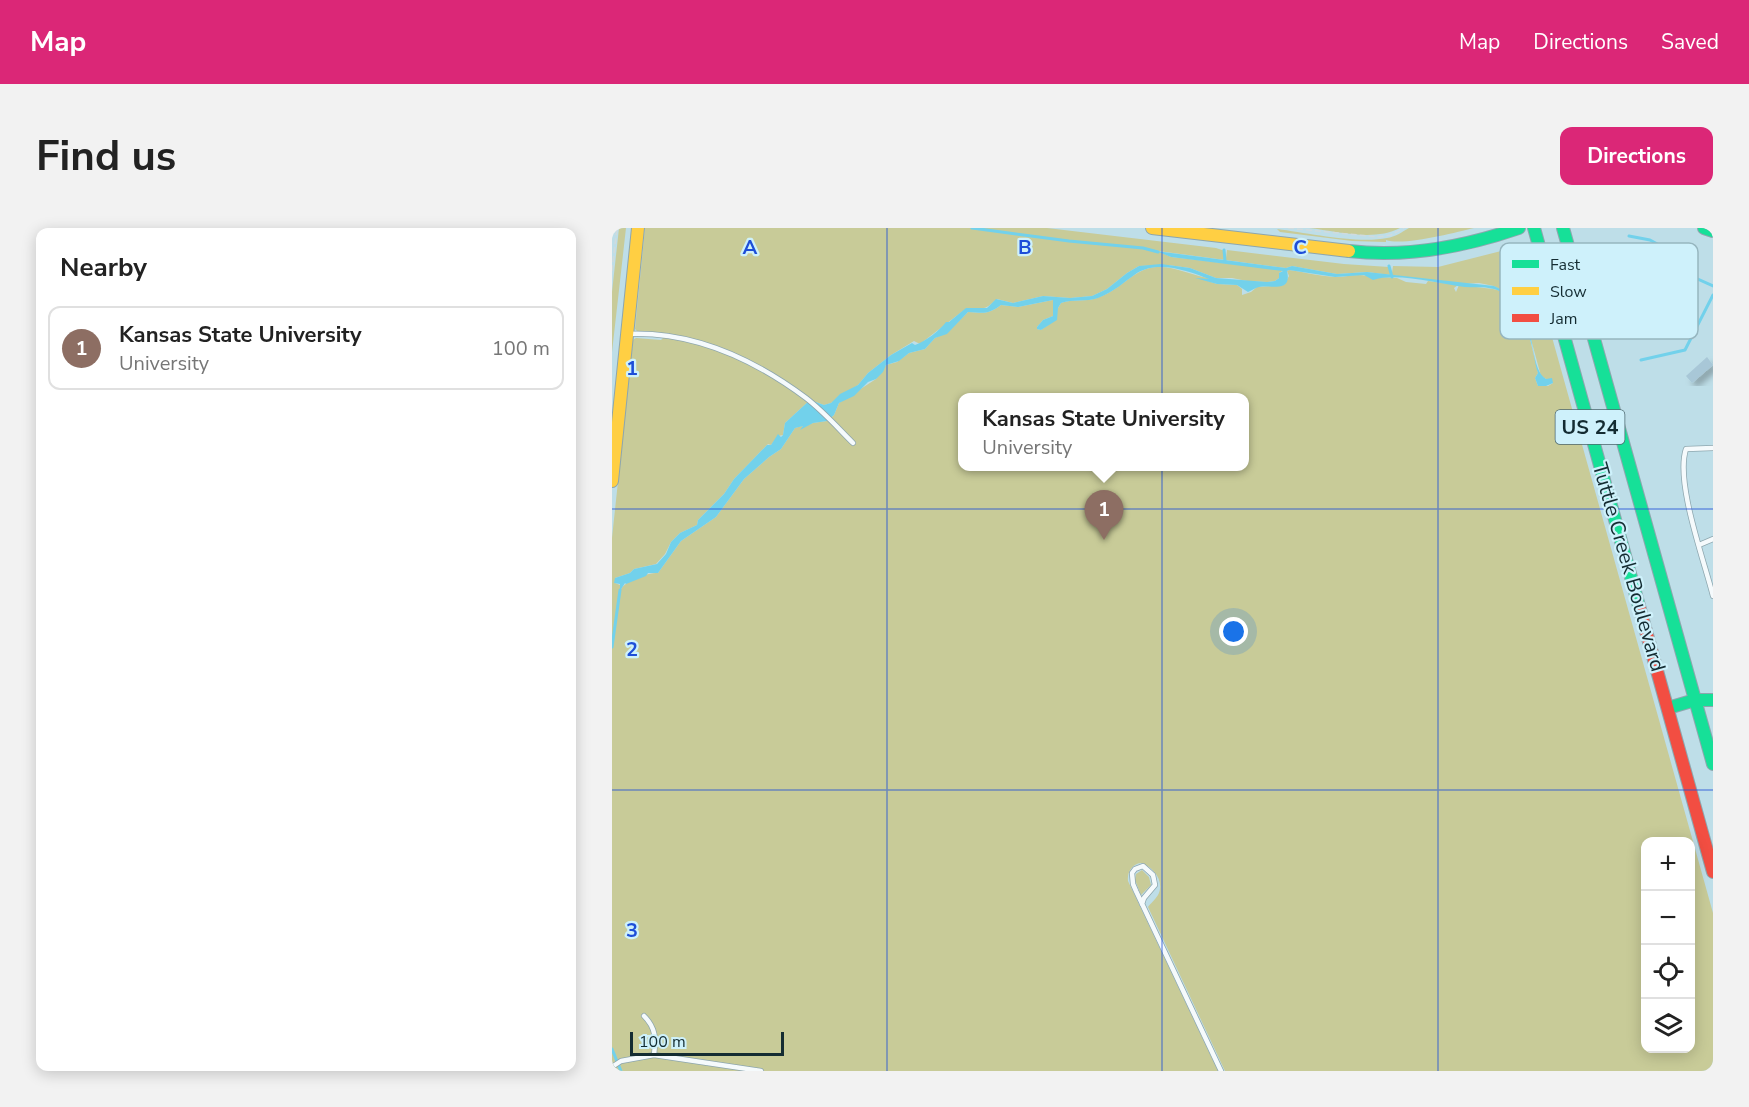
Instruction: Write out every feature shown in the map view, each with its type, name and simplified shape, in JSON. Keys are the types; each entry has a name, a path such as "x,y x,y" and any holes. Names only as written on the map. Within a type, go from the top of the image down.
{"main road":[{"path":"612,481 638,228"},
{"path":"1152,228 1352,253 1396,254 1441,250 1482,241 1519,228"},
{"name":"Tuttle Creek Boulevard","path":"1534,228 1538,243"},
{"name":"Tuttle Creek Boulevard","path":"1563,228 1567,243"},
{"path":"1704,228 1713,231"},
{"name":"Tuttle Creek Boulevard","path":"1565,339 1713,872"},
{"name":"Tuttle Creek Boulevard","path":"1594,339 1713,764"},
{"path":"1668,708 1695,700 1713,700"}],"lane":[{"path":"627,334 660,336 695,342 746,360 805,398 853,443"},
{"path":"1713,448 1686,449 1683,459 1684,481 1713,596"},
{"path":"1699,545 1713,539"},
{"path":"1142,904 1155,885 1153,875 1143,866 1136,869 1132,877 1142,904 1221,1071"},
{"path":"644,1016 650,1022 655,1034 654,1055"},
{"path":"612,1067 621,1061 654,1055 761,1071"}],"path":[{"path":"612,271 617,228"},
{"path":"1288,228 1378,237 1390,235 1404,228"}],"green space":[{"path":"619,228 626,228 612,352 612,292"},
{"path":"645,228 1047,228 1216,248 1225,251 1226,258 1227,250 1389,267 1392,273 1393,266 1438,267 1500,251 1500,289 1479,283 1462,284 1367,272 1337,274 1292,266 1286,268 1158,251 1171,257 1284,270 1279,273 1279,278 1275,281 1267,282 1216,278 1190,268 1168,265 1139,266 1107,289 1092,296 1070,298 1043,296 1013,303 997,299 986,307 964,310 920,344 914,341 891,355 868,373 858,385 831,403 824,405 810,400 785,423 783,435 778,436 771,445 768,444 734,479 724,494 698,520 697,525 680,533 671,542 665,554 656,564 634,569 630,573 615,578 615,583 620,585 620,591 636,578 658,573 681,541 716,517 744,479 781,449 795,428 827,421 834,415 839,403 876,379 886,365 897,362 909,353 925,349 935,338 948,332 968,312 985,313 1001,305 1018,307 1053,300 1053,316 1043,320 1037,327 1041,330 1048,325 1061,303 1103,296 1136,274 1154,267 1172,268 1208,278 1205,280 1217,284 1237,285 1242,289 1242,295 1257,287 1284,285 1289,276 1287,271 1289,270 1334,277 1359,275 1373,279 1397,278 1406,282 1426,284 1428,281 1458,285 1454,288 1456,292 1459,285 1500,291 1500,339 1530,339 1538,373 1535,378 1538,386 1548,386 1553,383 1541,376 1531,339 1553,339 1692,837 1641,837 1641,1053 1695,1053 1695,849 1713,913 1713,1071 1225,1071 1148,907 1158,895 1159,880 1154,871 1141,863 1131,869 1128,881 1218,1071 612,1071 612,538 633,340 636,338 661,340 664,337 662,333 635,329"},
{"path":"1309,228 1400,228 1367,235"},
{"path":"1409,228 1474,228 1429,238 1404,241 1386,240 1386,242 1352,241 1280,232 1277,229 1375,240 1390,237"},
{"path":"1142,870 1149,877 1151,885 1141,895 1135,880 1136,874"}],"water":[{"path":"1156,251 1286,268 1292,266 1337,274 1367,272 1494,286 1500,292 1419,279 1394,277 1373,280 1364,275 1335,277 1289,270 1287,271 1288,278 1283,286 1255,288 1248,292 1237,285 1217,284 1195,278 1209,279 1183,270 1155,267 1137,273 1119,287 1098,298 1061,303 1057,320 1041,330 1037,327 1043,320 1053,316 1053,300 1018,307 1001,305 985,313 968,312 947,334 935,338 925,349 909,353 899,361 886,365 876,379 868,382 854,396 839,403 834,415 827,421 813,423 800,430 803,426 795,428 781,449 744,479 716,517 681,541 658,573 648,573 646,576 625,583 620,591 620,584 614,583 615,578 630,573 634,569 657,564 666,554 671,542 680,533 697,525 698,520 724,494 734,479 767,445 771,445 778,434 781,437 783,435 785,423 810,400 824,405 831,403 840,394 858,385 868,373 891,355 912,343 915,345 928,338 966,308 987,308 996,299 1013,303 1043,296 1070,298 1092,296 1107,289 1139,266 1161,264 1190,268 1216,278 1267,282 1275,281 1279,278 1279,273 1283,271 1171,257"},
{"path":"1530,339 1531,339 1540,372 1546,379 1552,378 1553,383 1538,386 1535,378 1538,373"}],"building":[{"path":"1707,357 1713,365 1692,383 1686,376"}],"waterway":[{"path":"972,228 1143,248 1158,252"},
{"path":"1629,236 1656,243"},
{"path":"1224,250 1225,261"},
{"path":"1389,266 1392,277"},
{"path":"1698,279 1713,286"},
{"path":"1698,324 1713,295"},
{"path":"1641,360 1685,350 1691,339"},
{"path":"612,647 620,590"},
{"path":"612,1049 621,1071"}],"traffic: fast":[{"path":"1349,251 1414,252 1478,241 1519,228"},
{"path":"1534,228 1538,243"},
{"path":"1563,228 1567,243"},
{"path":"1704,228 1713,231"},
{"path":"1565,339 1639,606"},
{"path":"1594,339 1713,764"},
{"path":"1668,708 1695,700 1713,700"}],"traffic: slow":[{"path":"612,481 638,228"},
{"path":"1152,228 1349,251"}],"traffic: jam":[{"path":"1639,606 1713,872"}],"place":[{"name":"Kansas State University","path":"1104,540"}]}
